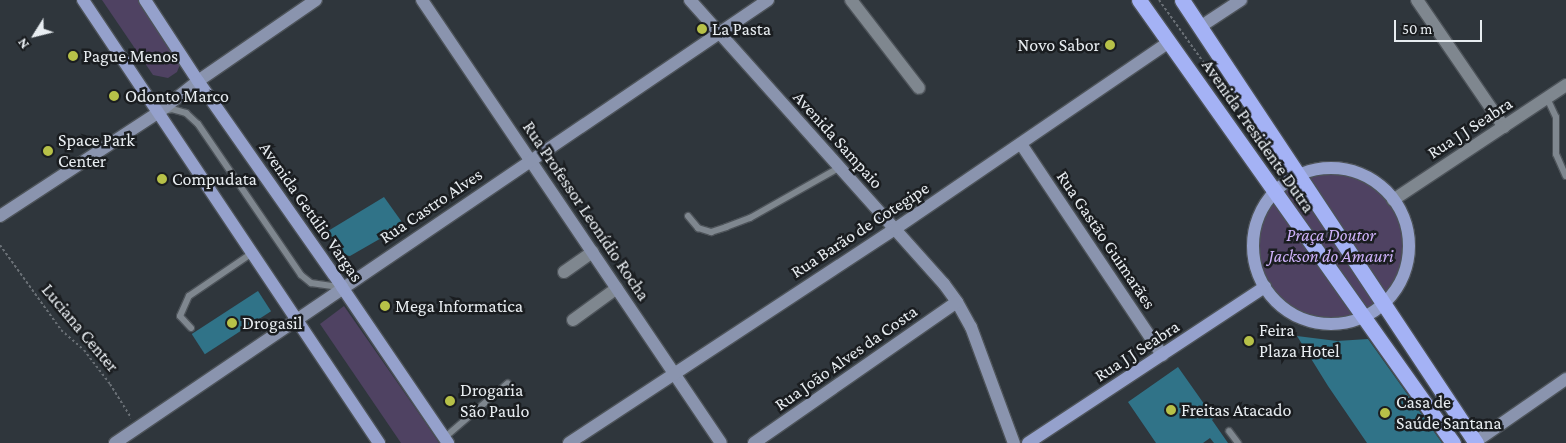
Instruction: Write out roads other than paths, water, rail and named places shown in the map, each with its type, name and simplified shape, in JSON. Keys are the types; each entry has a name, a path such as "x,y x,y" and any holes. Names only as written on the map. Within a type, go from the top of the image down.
{"highway":[{"name":"Avenida Presidente Dutra","path":"1139,0 1453,443"},
{"name":"Avenida Presidente Dutra","path":"1182,0 1299,174 1475,443"}],"main road":[{"path":"83,0 379,443"},
{"name":"Avenida Getúlio Vargas","path":"146,0 198,81 446,440"},
{"path":"1336,168 1356,173 1375,182 1393,200 1402,216 1409,250 1406,267 1400,283 1383,305 1363,318 1345,323 1312,322 1286,310 1265,287 1255,261 1254,231 1259,215 1275,192 1299,174 1336,168"},
{"name":"Rua J J Seabra","path":"1028,443 1265,287"}],"street":[{"path":"0,216 159,112 198,81 316,0"},
{"name":"Rua Professor Leonídio Rocha","path":"422,0 529,160 675,372 721,443"},
{"name":"Avenida Sampaio","path":"690,0 895,229 957,302 981,352 1014,443"},
{"name":"Rua Castro Alves","path":"115,443 297,322 342,287 768,0"},
{"path":"851,0 919,88"},
{"path":"1200,27 1241,0"},
{"path":"1417,0 1504,126"},
{"name":"Rua Barão de Cotegipe","path":"569,443 895,229 1168,42"},
{"name":"Rua J J Seabra","path":"1393,200 1566,85"},
{"name":"Rua Gastão Guimarães","path":"1021,144 1162,355"},
{"path":"564,272 593,252"},
{"path":"573,320 618,288"},
{"name":"Rua João Alves da Costa","path":"754,443 957,302"},
{"path":"1475,443 1566,379"}],"lane":[{"path":"1547,98 1556,117 1556,154 1566,176"},
{"path":"159,112 172,109 186,113 198,124 301,275 311,283 342,287"},
{"path":"688,216 698,228 711,232 750,218 840,167"},
{"path":"191,328 180,316 189,296 252,253"},
{"path":"446,440 508,383"},
{"path":"1229,431 1238,443"}],"place":[{"name":"La Pasta","path":"702,29"},
{"name":"Novo Sabor","path":"1110,45"},
{"name":"Pague Menos","path":"73,56"},
{"name":"Odonto Marco","path":"114,96"},
{"name":"Space Park Center","path":"48,151"},
{"name":"Compudata","path":"162,179"},
{"name":"Mega Informatica","path":"385,306"},
{"name":"Drogasil","path":"232,323"},
{"name":"Feira Plaza Hotel","path":"1249,341"},
{"name":"Drogaria São Paulo","path":"450,401"},
{"name":"Freitas Atacado","path":"1171,410"},
{"name":"Casa de Saúde Santana","path":"1385,413"}],"park label":[{"name":"Praça Doutor Jackson do Amauri","path":"1331,246"}]}
